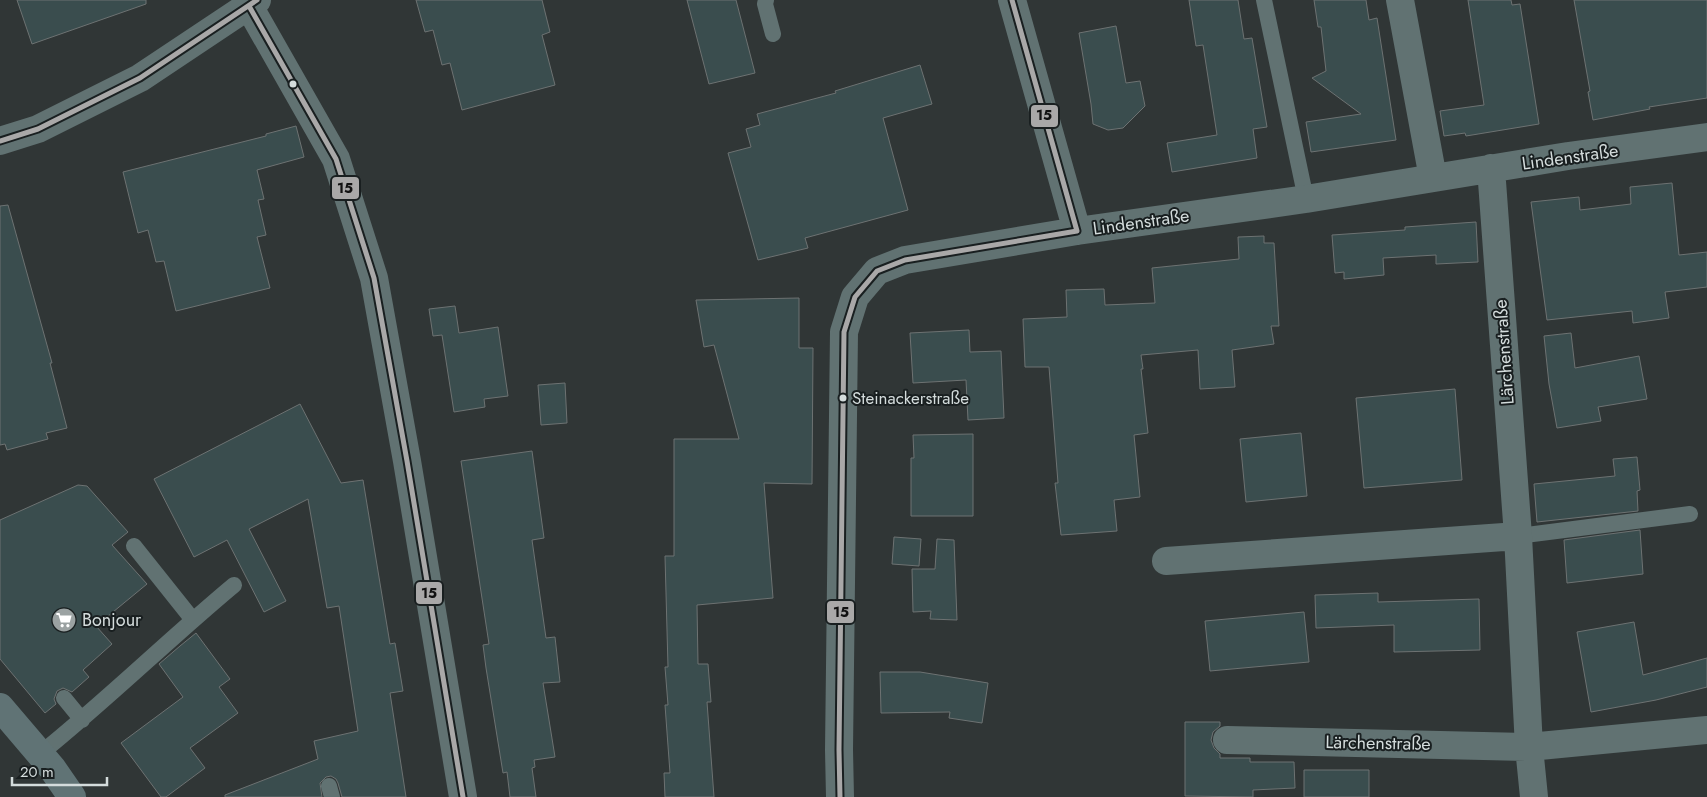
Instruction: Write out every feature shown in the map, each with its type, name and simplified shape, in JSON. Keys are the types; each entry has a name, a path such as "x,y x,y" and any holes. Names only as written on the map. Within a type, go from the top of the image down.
{"street":[{"path":"1012,0 1077,232"},
{"path":"1400,0 1433,178"},
{"path":"0,141 38,129 140,78 253,3 336,160 374,278 407,461 463,797"},
{"name":"Lindenstraße","path":"840,797 844,332 855,297 877,271 905,260 1077,232 1306,199 1490,168 1707,137"},
{"name":"Lärchenstraße","path":"1490,168 1518,536 1529,747 1534,797"},
{"path":"1166,561 1518,536"},
{"path":"0,708 40,754 72,797"},
{"name":"Lärchenstraße","path":"1227,740 1529,747 1707,730"}],"lane":[{"path":"766,0 765,4 773,34"},
{"path":"1264,0 1306,199"},
{"path":"1518,536 1690,514"},
{"path":"134,546 193,620"},
{"path":"40,754 82,720 234,585"},
{"path":"64,698 82,720"}],"building":[{"path":"17,0 146,0 146,4 32,44"},
{"path":"416,0 542,0 550,32 542,35 555,85 462,110 450,63 442,65 433,30 425,32"},
{"path":"687,0 736,0 755,73 709,84"},
{"path":"1189,0 1238,0 1244,39 1252,38 1267,127 1253,129 1257,158 1172,172 1167,143 1217,135 1203,45 1196,46"},
{"path":"1314,0 1366,0 1369,20 1377,18 1396,140 1311,152 1306,122 1361,114 1312,78 1326,71 1321,27 1318,27"},
{"path":"1468,0 1511,0 1512,5 1520,4 1539,124 1466,136 1465,133 1444,136 1440,111 1484,105"},
{"path":"1574,0 1707,0 1707,98 1649,107 1650,109 1593,120 1588,92 1590,91"},
{"path":"1116,26 1126,83 1140,81 1145,106 1123,128 1108,130 1093,124 1079,33"},
{"path":"920,65 932,104 883,118 908,210 805,238 808,248 758,260 728,153 751,147 746,129 760,125 757,114 836,93 835,91"},
{"path":"296,126 304,157 257,170 264,199 258,200 266,235 257,237 270,288 176,311 164,261 156,262 148,230 138,233 123,172 266,136 266,134"},
{"path":"1672,183 1679,255 1707,252 1707,287 1665,292 1669,318 1633,323 1632,311 1547,320 1531,202 1579,197 1580,210 1631,204 1630,187"},
{"path":"8,205 52,363 50,363 67,428 46,433 48,439 7,450 5,444 0,445 0,206"},
{"path":"1476,222 1478,262 1436,264 1436,255 1383,258 1384,275 1344,279 1344,272 1335,273 1332,235 1405,230 1405,227"},
{"path":"1264,236 1264,243 1274,243 1279,326 1271,326 1274,344 1232,350 1235,387 1200,389 1198,350 1141,355 1148,433 1134,435 1140,497 1114,500 1117,531 1061,535 1055,483 1058,483 1049,367 1025,367 1023,319 1067,317 1066,290 1104,289 1105,305 1155,303 1152,268 1239,259 1238,237"},
{"path":"799,298 799,348 813,348 812,484 764,483 773,598 697,605 698,664 708,664 711,702 707,702 714,797 665,797 664,773 670,773 665,705 668,705 665,667 668,667 665,556 674,556 674,439 739,439 714,345 704,347 696,300"},
{"path":"455,306 459,333 498,327 508,396 484,399 485,407 454,412 442,335 433,336 429,309"},
{"path":"969,330 970,352 1001,351 1004,418 968,420 966,380 913,383 910,333"},
{"path":"1571,333 1575,368 1639,356 1647,399 1598,407 1601,421 1557,428 1549,384 1544,336"},
{"path":"565,383 567,423 541,425 538,385"},
{"path":"1455,389 1462,480 1364,488 1356,398"},
{"path":"300,404 341,483 363,480 390,644 395,643 403,691 390,693 406,797 342,797 336,779 331,776 326,777 320,783 322,797 225,797 225,795 318,759 314,741 358,731 339,606 327,608 308,499 249,529 286,601 264,612 227,540 194,557 154,479"},
{"path":"1301,433 1307,496 1246,502 1240,439"},
{"path":"973,434 973,516 911,516 911,458 914,458 913,435"},
{"path":"532,451 544,538 532,540 546,638 555,637 560,682 543,683 555,757 534,760 535,767 532,768 536,797 510,797 507,772 503,773 486,668 483,645 489,644 461,461"},
{"path":"1637,457 1640,490 1637,491 1638,511 1537,522 1534,484 1615,476 1613,459"},
{"path":"78,485 87,486 128,532 112,545 147,584 96,626 112,644 83,670 89,677 72,692 63,688 57,691 54,699 56,704 45,713 0,659 0,520"},
{"path":"1640,530 1643,574 1567,583 1564,540"},
{"path":"894,537 921,539 919,566 892,564"},
{"path":"937,539 954,540 957,620 930,619 931,611 913,612 912,569 935,569"},
{"path":"1378,593 1378,602 1479,599 1480,650 1394,652 1394,625 1316,628 1315,595"},
{"path":"1304,612 1309,662 1210,671 1205,621"},
{"path":"1634,622 1643,675 1707,658 1707,687 1656,700 1591,712 1577,632"},
{"path":"196,633 230,679 219,687 238,713 190,748 205,768 166,797 161,797 121,743 183,697 159,664"},
{"path":"880,672 920,672 988,683 982,723 949,718 950,712 881,713"},
{"path":"1185,722 1220,722 1220,726 1213,732 1211,740 1214,748 1220,754 1220,758 1250,758 1250,762 1294,762 1295,788 1253,790 1253,797 1185,796"},
{"path":"1304,770 1369,770 1369,797 1304,797"}],"transit line":[{"name":"15","path":"0,141 38,129 140,78 257,0"},
{"name":"15","path":"1012,0 1077,231"},
{"name":"15","path":"249,6 336,159 374,278 407,461 463,797"},
{"name":"15","path":"840,797 844,332 855,297 877,271 905,260 1077,231"}],"place":[{"name":"Steinackerstraße","path":"843,398"},
{"name":"Bonjour","path":"64,620"}]}
